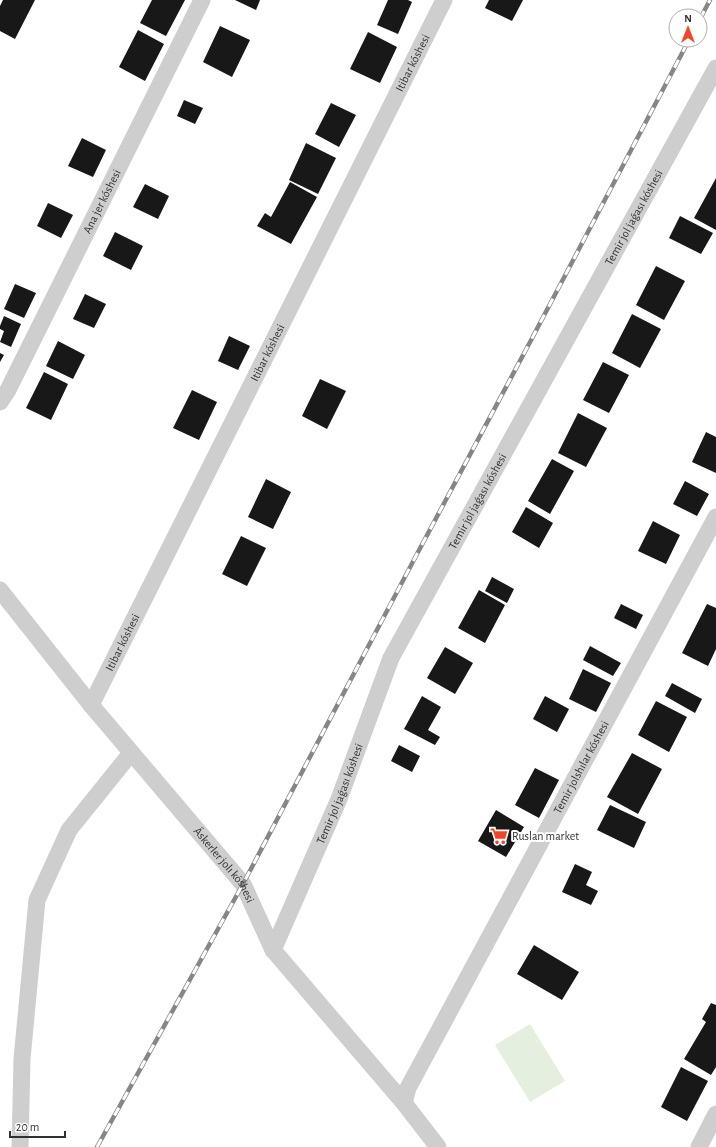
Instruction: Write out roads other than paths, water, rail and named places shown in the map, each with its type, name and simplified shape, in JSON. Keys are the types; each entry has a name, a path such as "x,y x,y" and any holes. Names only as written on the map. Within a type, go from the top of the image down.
{"street":[{"name":"Ana jer kóshesi","path":"0,402 8,390 202,0"},
{"name":"Itibar kóshesi","path":"90,705 444,0"},
{"name":"Temir jol jaǵası kóshesi","path":"273,950 340,799 391,658 716,68"},
{"name":"Temir jolshılar kóshesi","path":"404,1104 408,1088 716,517"},
{"name":"Áskerler jolı kóshesi","path":"0,590 90,705 243,884 273,950 404,1104 438,1147"},
{"path":"20,1147 22,1059 37,900 69,830 131,753"},
{"path":"699,1147 716,1114"}],"railway":[{"path":"706,8 710,0"},
{"path":"97,1147 243,884 685,48"}],"place":[{"name":"Ruslan market","path":"499,836"}]}
